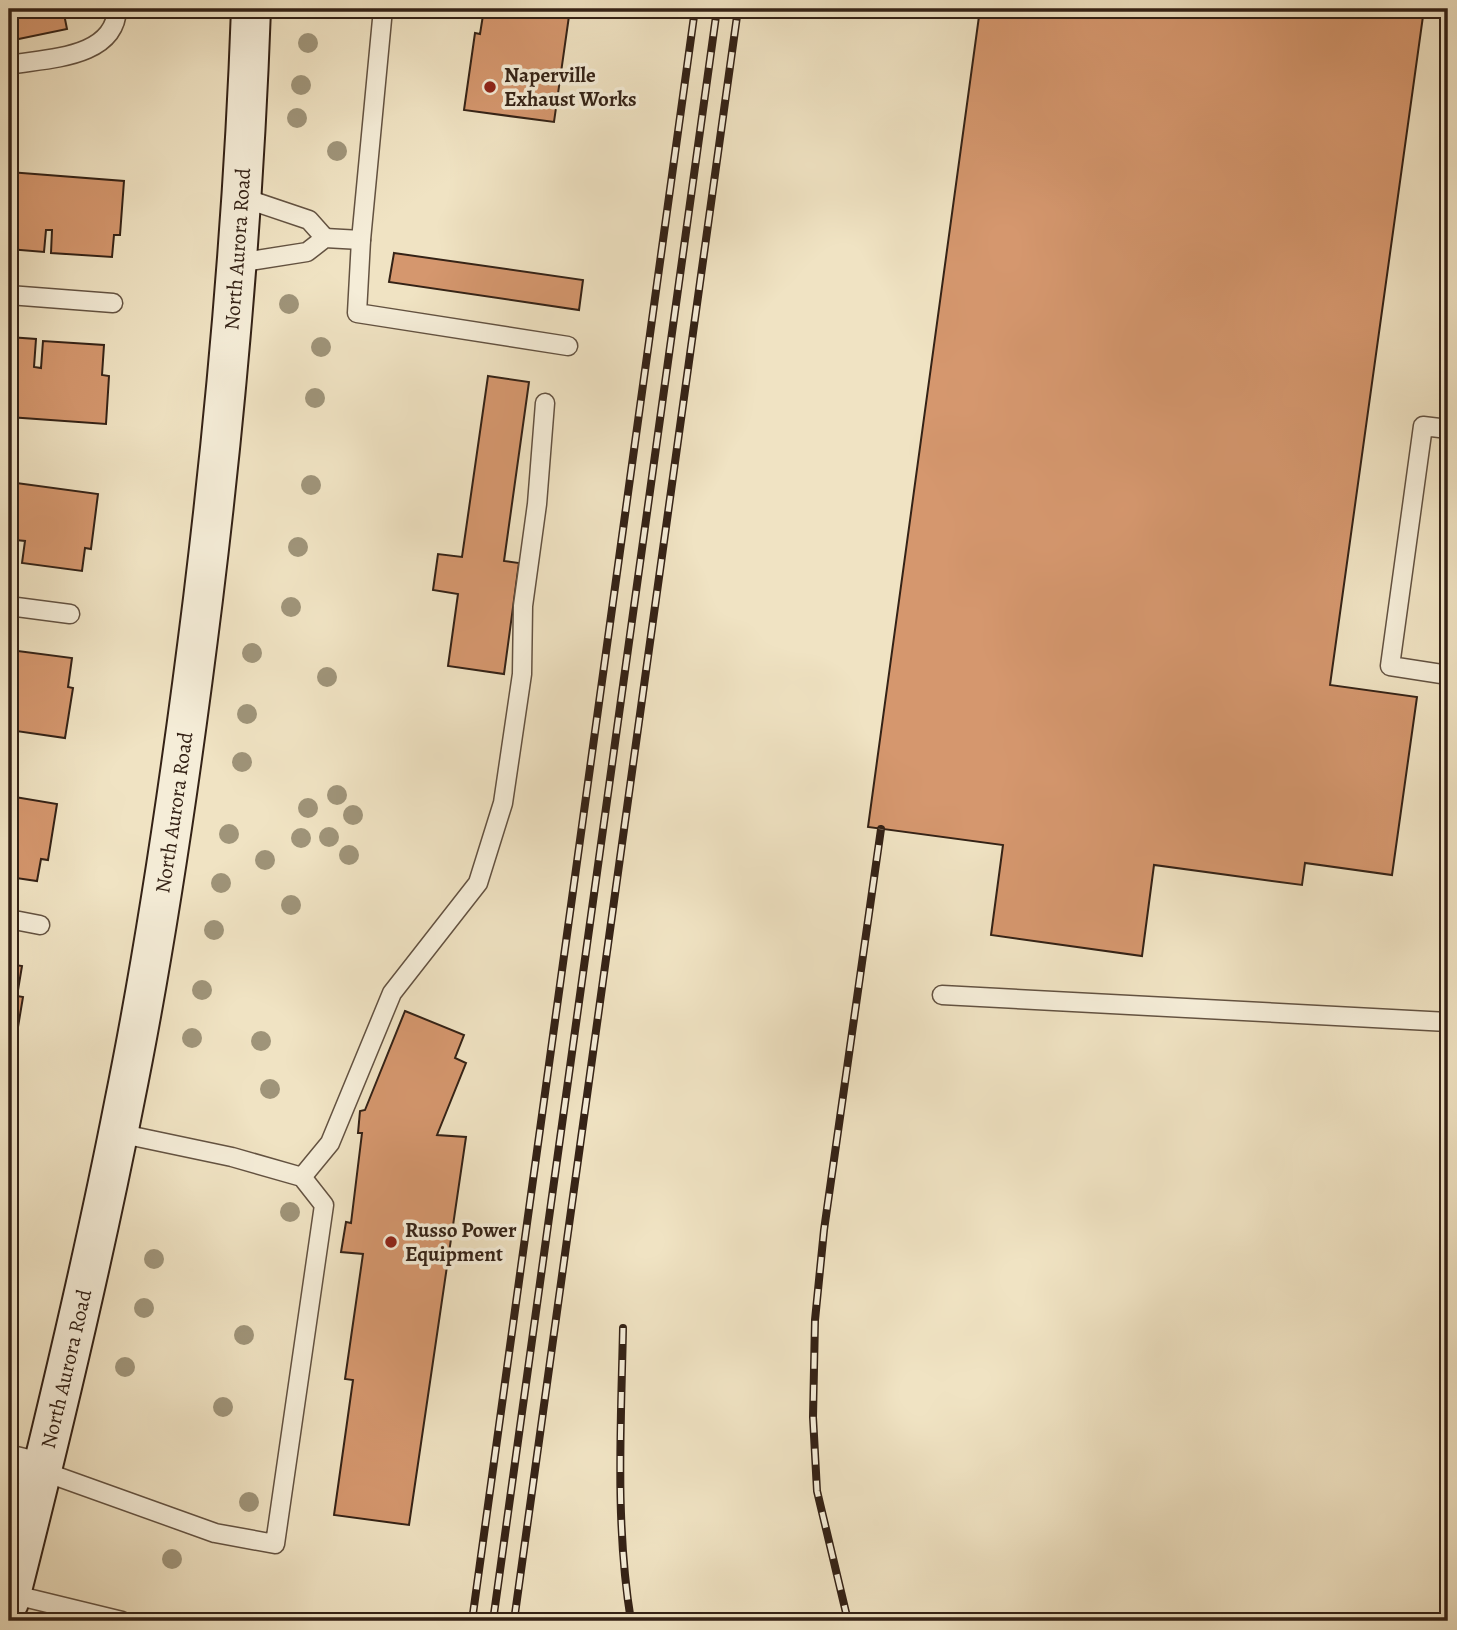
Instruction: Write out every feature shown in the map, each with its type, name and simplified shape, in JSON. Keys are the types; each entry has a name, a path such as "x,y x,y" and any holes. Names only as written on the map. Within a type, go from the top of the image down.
{"main road":[{"name":"North Aurora Road","path":"10,1598 25,1467 91,1267 143,1003 186,739 212,520 237,263 251,9"}],"lane":[{"path":"9,65 92,49 104,41 111,31 117,9"},
{"path":"383,9 361,240 357,313 568,346"},
{"path":"241,197 309,220 325,238"},
{"path":"237,263 307,252 325,238 361,240"},
{"path":"9,295 113,303"},
{"path":"302,1177 330,1143 392,993 478,883 503,803 522,674 523,606 537,504 545,403"},
{"path":"1448,429 1423,426 1390,666 1448,676"},
{"path":"9,606 70,614"},
{"path":"9,919 40,925"},
{"path":"942,995 1448,1023"},
{"path":"25,1467 215,1533 275,1544 324,1205 302,1177 232,1157 118,1133"},
{"path":"10,1598 122,1621"}],"building":[{"path":"9,9 63,9 67,29 9,41"},
{"path":"484,9 570,9 554,122 464,110 475,33 480,34"},
{"path":"980,9 1424,9 1330,685 1417,697 1392,875 1305,863 1302,885 1154,865 1142,956 991,935 1003,845 868,827"},
{"path":"9,172 124,181 120,235 114,235 112,257 51,253 52,230 46,230 44,252 9,249"},
{"path":"394,253 583,280 579,310 389,282"},
{"path":"9,337 36,339 34,367 41,368 43,341 104,345 102,375 109,376 106,424 9,417"},
{"path":"488,376 529,382 504,561 519,563 504,674 448,666 458,594 433,590 438,554 462,557"},
{"path":"9,482 98,494 91,549 85,548 82,571 22,563 25,541 16,540 13,562 9,562"},
{"path":"10,650 72,658 68,687 73,688 65,738 9,730"},
{"path":"9,796 57,804 48,860 41,859 37,881 9,877"},
{"path":"9,964 22,966 17,996 23,997 15,1045 9,1044"},
{"path":"405,1011 464,1035 455,1058 466,1063 437,1135 466,1137 409,1525 334,1515 353,1380 345,1379 363,1254 341,1252 346,1222 351,1223 362,1133 358,1133 360,1111 365,1110"}],"railway":[{"path":"472,1621 695,9"},
{"path":"493,1621 717,9"},
{"path":"514,1621 738,9"},
{"path":"848,1621 817,1491 813,1417 815,1320 824,1230 881,829"},
{"path":"623,1328 621,1512 631,1621"}],"place":[{"name":"Naperville Exhaust Works","path":"490,87"},
{"name":"Russo Power Equipment","path":"391,1242"}]}
